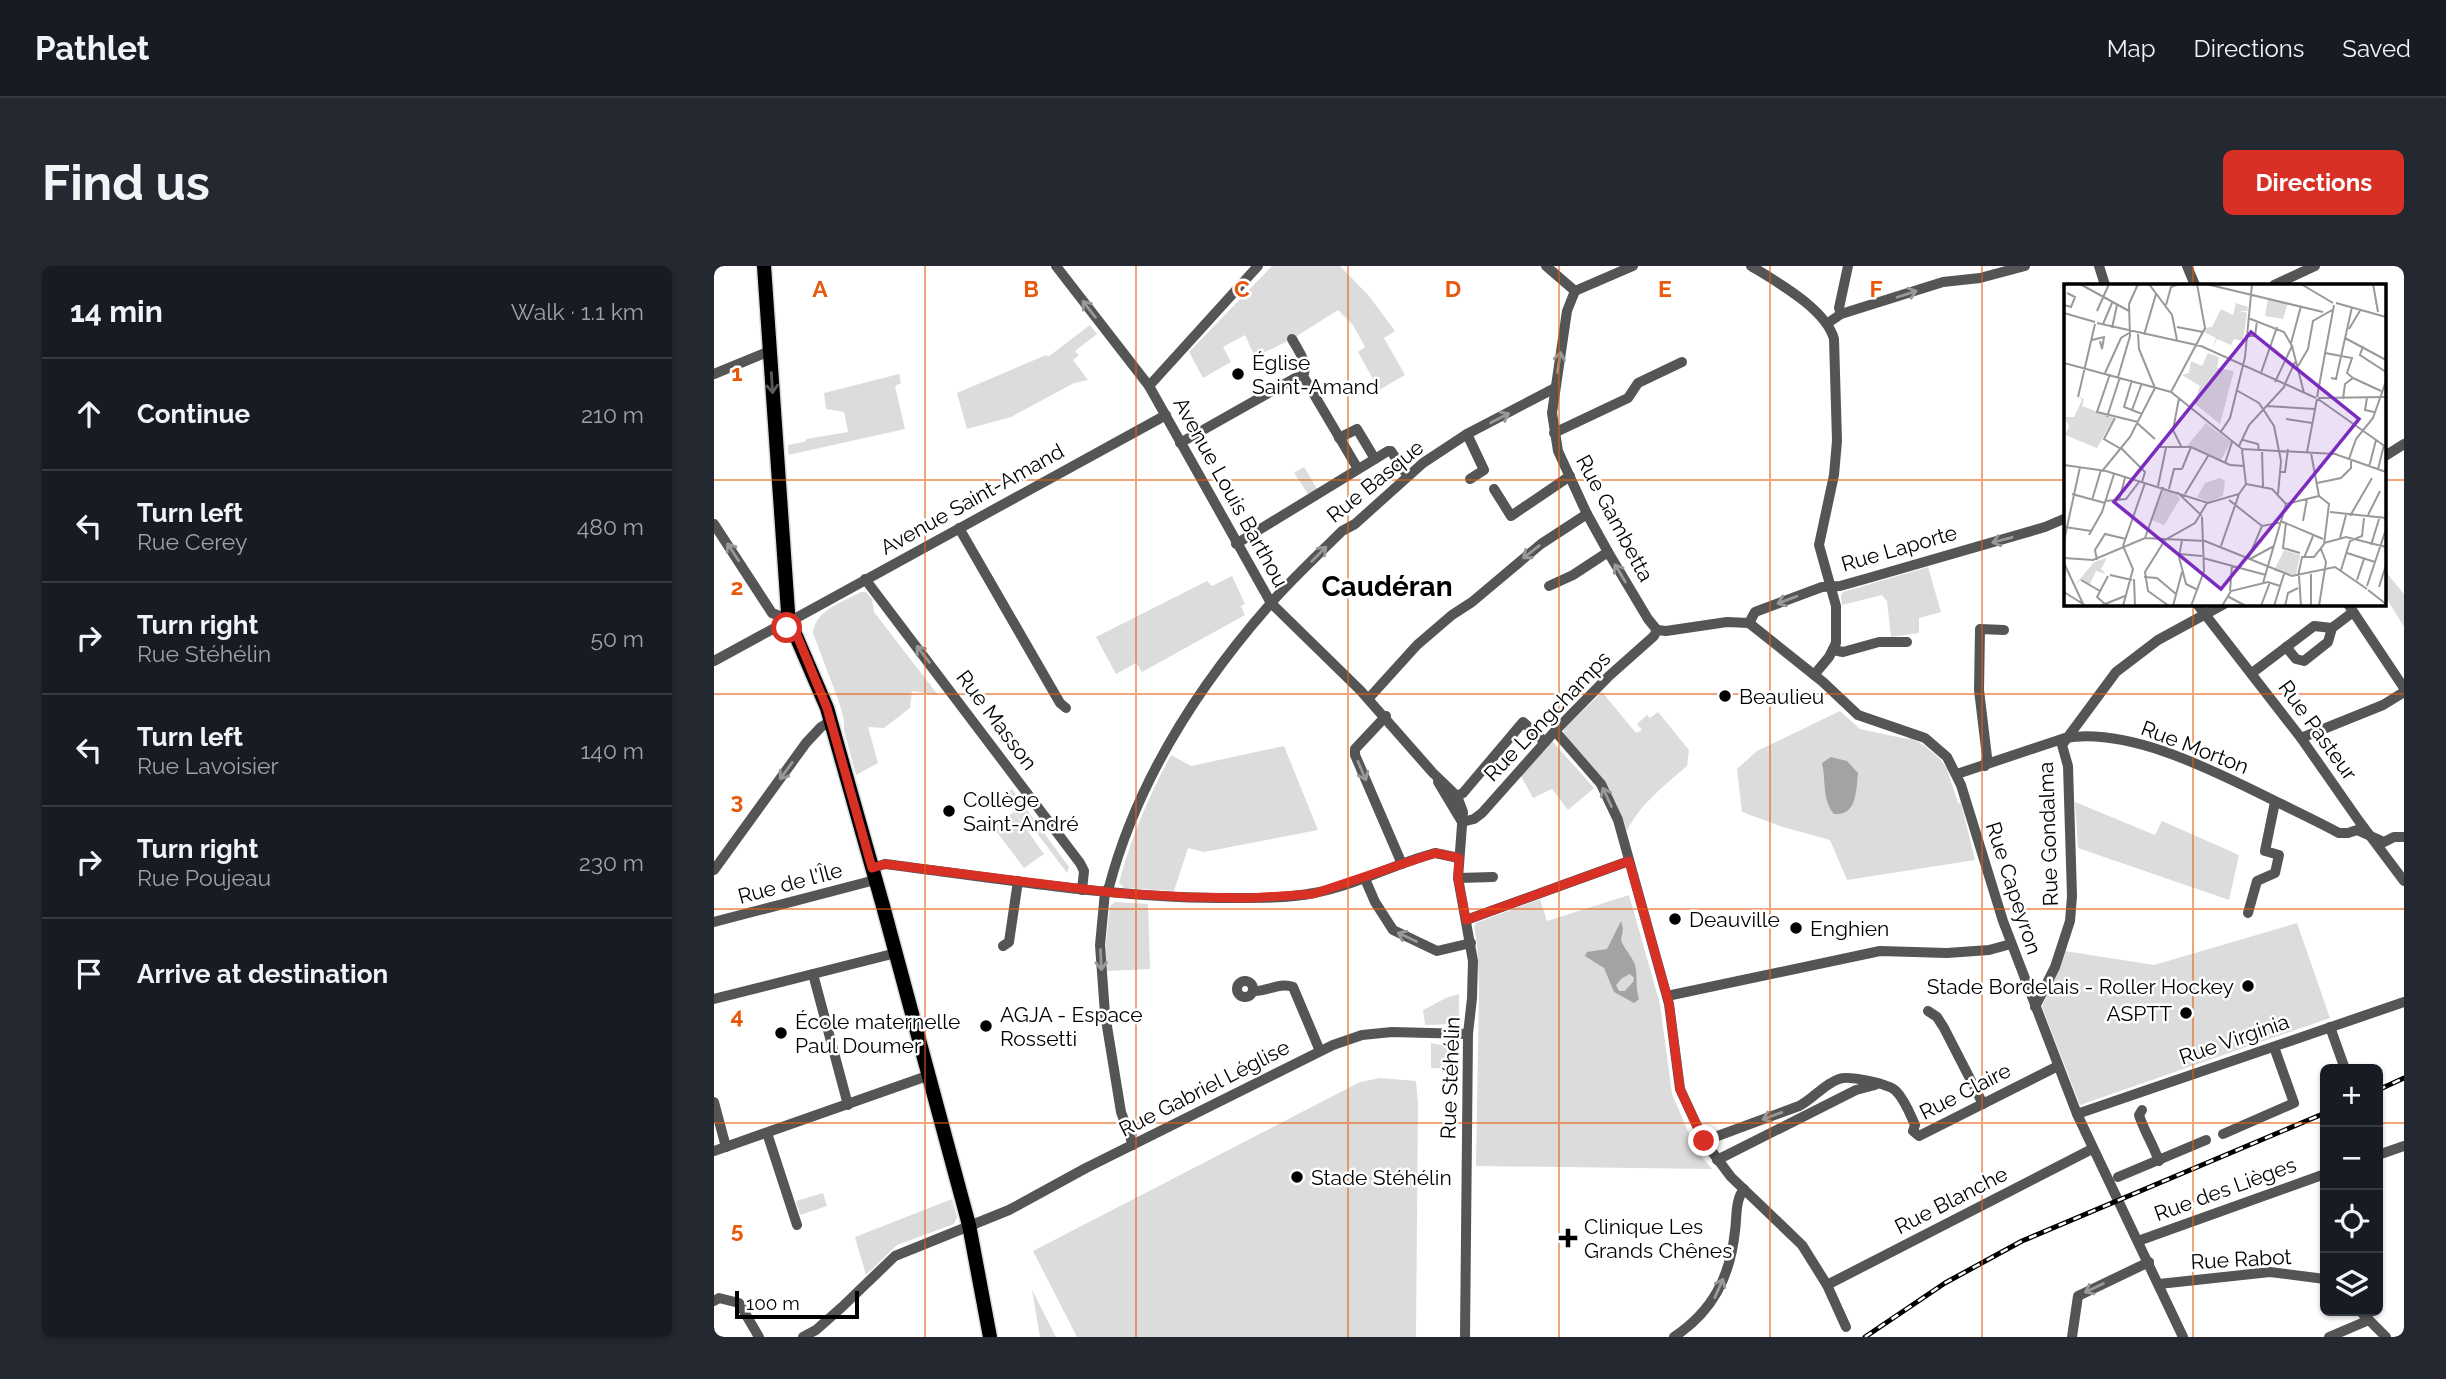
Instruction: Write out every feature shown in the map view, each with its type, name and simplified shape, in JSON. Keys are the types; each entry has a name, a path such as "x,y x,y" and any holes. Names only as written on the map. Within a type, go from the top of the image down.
{"main road":[{"path":"764,266 789,620 831,721 874,874 969,1225 990,1337"}],"street":[{"name":"Avenue Louis Barthou","path":"1056,266 1149,386 1271,603 1386,716 1433,773 1457,796"},
{"path":"1149,386 1258,266"},
{"path":"1546,266 1575,291 1633,266"},
{"path":"1751,266 1828,323 1834,339 1837,441 1834,475 1819,545 1836,606 1837,630 1833,650 1814,675"},
{"path":"1842,314 1839,308 1848,266"},
{"path":"1828,323 1842,314 1943,282 1980,278 2025,266"},
{"path":"2099,266 2105,284"},
{"path":"2188,266 2195,284"},
{"path":"2276,284 2315,266"},
{"name":"Rue Gambetta","path":"1575,291 1567,311 1552,413 1558,451 1608,552 1648,620 1657,630"},
{"path":"1180,443 1303,376 1305,364 1292,339"},
{"path":"714,374 770,351"},
{"path":"1554,433 1628,398 1638,383 1682,362"},
{"path":"1303,376 1358,469"},
{"name":"Rue Basque","path":"1133,1145 1121,1112 1105,1014 1100,945 1105,892 1138,802 1169,742 1229,656 1271,603 1342,531 1355,524 1407,475 1467,435 1555,388"},
{"name":"Avenue Saint-Amand","path":"714,661 1166,415"},
{"path":"1339,438 1357,429 1375,458"},
{"path":"1467,435 1485,470 1470,479"},
{"path":"2386,455 2404,444"},
{"path":"1236,544 1375,458 1391,451 1407,475"},
{"path":"1494,489 1511,516 1570,476"},
{"path":"1368,698 1417,645 1452,615 1472,602 1541,544 1587,514"},
{"name":"Rue Laporte","path":"1749,623 1755,612 1822,587 1872,578 2045,527 2064,519"},
{"path":"714,524 772,613 789,620"},
{"path":"959,528 1060,704 1066,708"},
{"path":"1549,586 1573,575 1608,552"},
{"name":"Rue Masson","path":"865,579 1080,863 1084,871 1082,890"},
{"name":"Rue Pasteur","path":"2199,606 2301,738 2404,881"},
{"path":"2066,738 2113,675 2123,666 2158,640 2220,606"},
{"path":"2286,647 2296,659 2304,661 2328,642 2332,628 2350,608 2404,690 2383,705 2301,738"},
{"path":"1657,630 1732,622 1749,623"},
{"name":"Rue Capeyron","path":"1749,623 1814,675 1858,715 1925,738 1947,757 1956,774 2011,944 2077,1114 2183,1337"},
{"path":"2252,673 2314,626 2332,628"},
{"path":"1985,766 1987,757 1979,690 1980,629 2004,630"},
{"name":"Rue Longchamps","path":"1462,822 1474,819 1482,813 1555,731 1609,676 1654,636 1657,630"},
{"path":"1833,650 1843,652 1879,642 1907,642"},
{"path":"2083,714 2097,737"},
{"path":"1386,716 1360,742 1355,749 1355,755 1402,864"},
{"path":"714,870 806,743 821,727 831,721"},
{"path":"1462,822 1463,812 1457,796 1463,793 1523,722 1545,742"},
{"path":"1555,731 1601,784 1618,820 1667,996 1680,1089 1704,1141 1717,1160 1744,1189 1802,1245 1827,1286 1846,1327"},
{"name":"Rue Morton","path":"1956,774 2066,738 2083,735 2136,743 2215,772 2339,833 2357,830 2384,842 2394,837 2404,837"},
{"name":"Rue Gondalma","path":"2035,1007 2055,967 2070,921 2072,896 2068,766 2062,745 2066,738"},
{"path":"1433,773 1462,822"},
{"path":"2249,914 2257,881 2275,873 2279,855 2265,851 2276,802"},
{"name":"Rue Stéhélin","path":"1462,822 1463,840 1458,878 1473,961 1468,1034 1465,1337"},
{"name":"Rue de l'Île","path":"714,922 874,874 885,864 1105,892 1187,897 1280,897 1313,894 1435,853 1459,858"},
{"path":"1466,920 1629,861"},
{"path":"1458,878 1493,877"},
{"path":"1364,878 1393,930 1437,951 1471,943"},
{"path":"1003,946 1009,942 1018,881"},
{"path":"1667,996 1880,951 1947,953 1989,950 2011,944"},
{"path":"714,999 896,953"},
{"path":"813,974 848,1105"},
{"path":"1253,990 1261,991 1282,985 1293,987 1320,1051"},
{"name":"Rue Virginia","path":"2077,1114 2404,1002"},
{"path":"1928,1011 1937,1017 1944,1028 1983,1104"},
{"path":"2330,1027 2343,1064"},
{"name":"Rue Gabriel Léglise","path":"803,1337 816,1330 895,1256 1009,1210 1320,1051 1362,1035 1392,1032 1468,1034"},
{"path":"2223,1135 2294,1102 2273,1047"},
{"name":"Rue Claire","path":"1717,1160 1801,1112 1829,1084 1846,1077 1890,1087 1899,1094 1915,1125 1913,1131 1919,1136 2058,1066"},
{"path":"714,1152 930,1075"},
{"name":"Rue Claire","path":"1704,1141 1801,1112 1856,1090 1877,1085"},
{"path":"2137,1093 2151,1126 2149,1133 2159,1161"},
{"path":"714,1102 726,1147"},
{"path":"768,1133 797,1225"},
{"path":"2118,1177 2206,1140"},
{"path":"2383,1153 2404,1146"},
{"name":"Rue Blanche","path":"1827,1286 2092,1149"},
{"name":"Rue des Lièges","path":"2138,1241 2320,1176"},
{"path":"1674,1337 1686,1329 1713,1301 1728,1269 1738,1196 1744,1189"},
{"path":"2072,1337 2078,1296 2149,1262"},
{"name":"Rue Rabot","path":"2159,1284 2270,1272 2320,1278"},
{"path":"714,1301 719,1298 738,1303 759,1337"},
{"path":"2365,1316 2386,1337"},
{"path":"2329,1337 2369,1320"}],"shaded area":[{"path":"1272,266 1340,266 1369,296 1395,331 1384,338 1405,375 1379,390 1358,352 1365,347 1353,325 1338,310 1292,339 1255,357 1245,335 1223,347 1231,362 1203,378 1189,352"},
{"path":"1090,325 1097,334 1075,351 1079,355 1073,360 1088,380 1074,383 1011,417 967,429 957,393 1046,355 1048,357"},
{"path":"899,374 901,383 895,386 905,429 788,455 788,445 848,432 844,412 826,409 824,393"},
{"path":"1304,467 1317,489 1308,494 1294,473"},
{"path":"1928,567 1941,612 1919,618 1919,633 1891,637 1887,601 1882,595 1842,605 1843,592"},
{"path":"2386,572 2404,594 2404,627 2386,598"},
{"path":"1232,576 1245,604 1241,606 1245,615 1142,672 1136,663 1116,674 1096,637 1207,581 1212,586"},
{"path":"861,592 866,592 872,599 874,612 938,695 912,691 910,708 884,728 868,727 878,763 856,775 839,702 813,633 815,625 824,613"},
{"path":"1602,692 1636,733 1642,730 1637,724 1647,715 1650,718 1658,712 1689,750 1687,766 1645,804 1627,831 1623,819 1564,735 1564,729"},
{"path":"1840,711 1860,729 1911,738 1941,760 1947,769 1958,803 1961,803 1975,860 1847,880 1830,840 1742,812 1737,769 1757,751"},
{"path":"1552,741 1594,788 1568,810 1552,789 1533,798 1521,776"},
{"path":"1284,746 1318,830 1204,852 1188,848 1174,891 1124,888 1119,883 1141,817 1171,755 1191,766"},
{"path":"1831,757 1847,761 1858,773 1854,801 1842,814 1834,814 1826,796 1822,763"},
{"path":"1012,789 1069,867 1067,873 1033,828 1029,831 1009,805 1013,802 1007,793"},
{"path":"2075,802 2155,835 2162,821 2239,855 2229,900 2078,848"},
{"path":"1014,812 1044,854 1024,868 993,827"},
{"path":"1629,895 1660,1004 1672,1094 1696,1150 1712,1169 1476,1166 1479,986 1474,926 1540,899 1547,921"},
{"path":"1115,902 1148,904 1150,969 1107,971 1105,951 1110,906"},
{"path":"1621,921 1621,940 1636,969 1639,999 1634,1003 1614,992 1604,968 1585,956 1587,952 1607,949","holes":["1630,974 1634,978 1625,991 1619,991 1616,985 1622,978"]},
{"name":"ASPTT","path":"2297,923 2330,1018 2080,1105 2042,1007 2065,951 2154,965"},
{"path":"1459,994 1459,1018 1456,1024 1425,1025 1423,1010"},
{"path":"1431,1043 1452,1047 1454,1069 1431,1068"},
{"name":"Stade Stéhélin","path":"1380,1078 1416,1081 1416,1337 1077,1337 1033,1251 1360,1082"},
{"path":"823,1193 827,1206 800,1215 796,1201"},
{"path":"952,1199 957,1217 954,1224 897,1245 866,1275 855,1237"},
{"path":"1032,1290 1056,1337 1040,1337"}],"railway":[{"path":"2383,1088 2404,1078"},
{"path":"1865,1337 1945,1283 2022,1241 2320,1115"}],"place":[{"name":"Église Saint-Amand","path":"1238,374"},
{"name":"Beaulieu","path":"1725,696"},
{"name":"Collège Saint-André","path":"949,811"},
{"name":"Deauville","path":"1675,919"},
{"name":"Enghien","path":"1796,928"},
{"name":"Stade Bordelais - Roller Hockey","path":"2248,986"},
{"name":"ASPTT","path":"2186,1013"},
{"name":"AGJA - Espace Rossetti","path":"986,1026"},
{"name":"École maternelle Paul Doumer","path":"781,1033"},
{"name":"Stade Stéhélin","path":"1297,1177"},
{"name":"Clinique Les Grands Chênes","path":"1568,1238"}],"district":[{"name":"Caudéran","path":"1387,586"}],"route":[{"path":"787,628 796,633 827,708 872,868 885,864 1116,893 1187,897 1280,897 1325,891 1435,853 1459,858 1458,878 1466,920 1629,861 1669,1003 1680,1089 1704,1141"}]}
